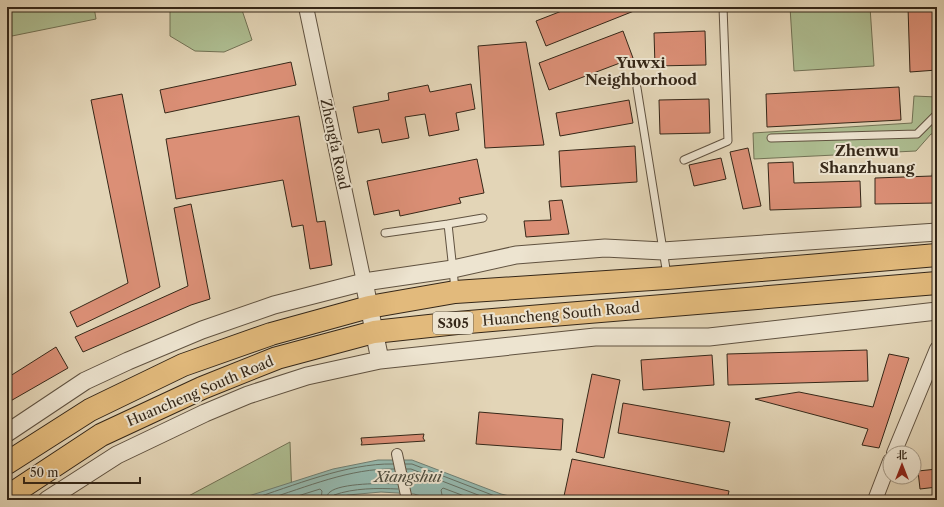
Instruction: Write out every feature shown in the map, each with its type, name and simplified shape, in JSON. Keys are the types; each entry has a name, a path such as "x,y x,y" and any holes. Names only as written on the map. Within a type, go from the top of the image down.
{"highway":[{"name":"Huancheng South Road","path":"7,463 90,410 183,366 271,334 369,307 456,292 667,278 937,255"},
{"name":"Huancheng South Road","path":"7,497 101,435 202,388 277,358 374,332 464,322 937,283"}],"street":[{"name":"Zhengfa Road","path":"306,7 364,282"},
{"path":"7,433 85,381 135,358 202,330 274,304 364,282 453,268 516,255 605,248 663,251 937,232"},
{"path":"364,282 380,360"},
{"path":"47,500 117,455 212,410 248,395 307,376 380,360 595,337 709,337 937,311"},
{"path":"897,445 937,349"},
{"path":"397,454 407,500"},
{"path":"875,498 882,481"}],"lane":[{"path":"684,160 728,141 723,7"},
{"path":"637,88 667,278"},
{"path":"771,138 917,134 935,116 937,116"},
{"path":"385,233 483,218"},
{"path":"448,224 456,292"}],"green space":[{"path":"7,7 94,7 96,19 7,37"},
{"path":"172,7 241,7 252,40 224,52 195,51 170,36 170,9"},
{"path":"790,7 870,7 874,66 794,71"},
{"path":"914,96 937,97 937,134 931,134 916,151 754,159 753,133 912,123"},
{"path":"290,442 292,500 181,500"}],"water":[{"name":"Xiangshui","path":"378,460 412,460 501,494 526,500 435,500 414,494 381,492 348,495 329,500 236,500 333,469"}],"building":[{"path":"572,7 644,7 546,46 536,21"},
{"path":"908,7 937,7 937,70 910,72"},
{"path":"623,31 633,58 549,90 539,63"},
{"path":"705,31 706,65 655,66 654,33"},
{"path":"526,42 544,145 485,148 478,46"},
{"path":"291,62 296,85 165,113 160,90"},
{"path":"471,84 475,109 456,113 459,130 429,136 425,114 405,117 409,138 382,143 379,129 358,133 353,107 389,100 388,93 428,85 430,92"},
{"path":"899,87 901,120 767,127 766,94"},
{"path":"122,94 160,287 77,327 70,312 128,283 91,100"},
{"path":"709,99 710,133 660,134 659,100"},
{"path":"629,100 633,123 560,136 556,113"},
{"path":"299,116 317,222 325,221 332,265 310,269 303,225 292,227 283,180 176,199 166,139"},
{"path":"937,138 937,203 875,204 875,178 932,176"},
{"path":"635,146 637,182 561,187 559,151"},
{"path":"748,148 761,206 743,209 730,152"},
{"path":"721,158 726,179 694,186 689,165"},
{"path":"477,159 484,193 459,198 461,203 400,216 399,210 374,215 367,181"},
{"path":"793,162 794,183 860,181 861,207 770,210 768,163"},
{"path":"562,200 569,234 526,237 524,221 551,220 549,201"},
{"path":"191,204 210,299 191,305 83,352 75,337 188,286 174,208"},
{"path":"56,347 68,368 7,403 7,378"},
{"path":"867,350 868,381 728,385 727,354"},
{"path":"889,354 909,358 879,448 862,445 868,429 755,399 799,392 873,407"},
{"path":"712,355 714,385 643,390 641,360"},
{"path":"592,374 620,380 604,458 576,452"},
{"path":"623,403 730,422 724,452 618,433"},
{"path":"479,412 563,419 561,450 476,444"},
{"path":"424,434 423,438 425,441 361,445 361,438"},
{"path":"572,459 729,491 727,500 584,500 564,496"},
{"path":"937,469 937,487 920,489 920,485 922,485 922,471"}],"district":[{"name":"Yuwxi Neighborhood","path":"641,72"},
{"name":"Zhenwu Shanzhuang","path":"867,160"}]}
